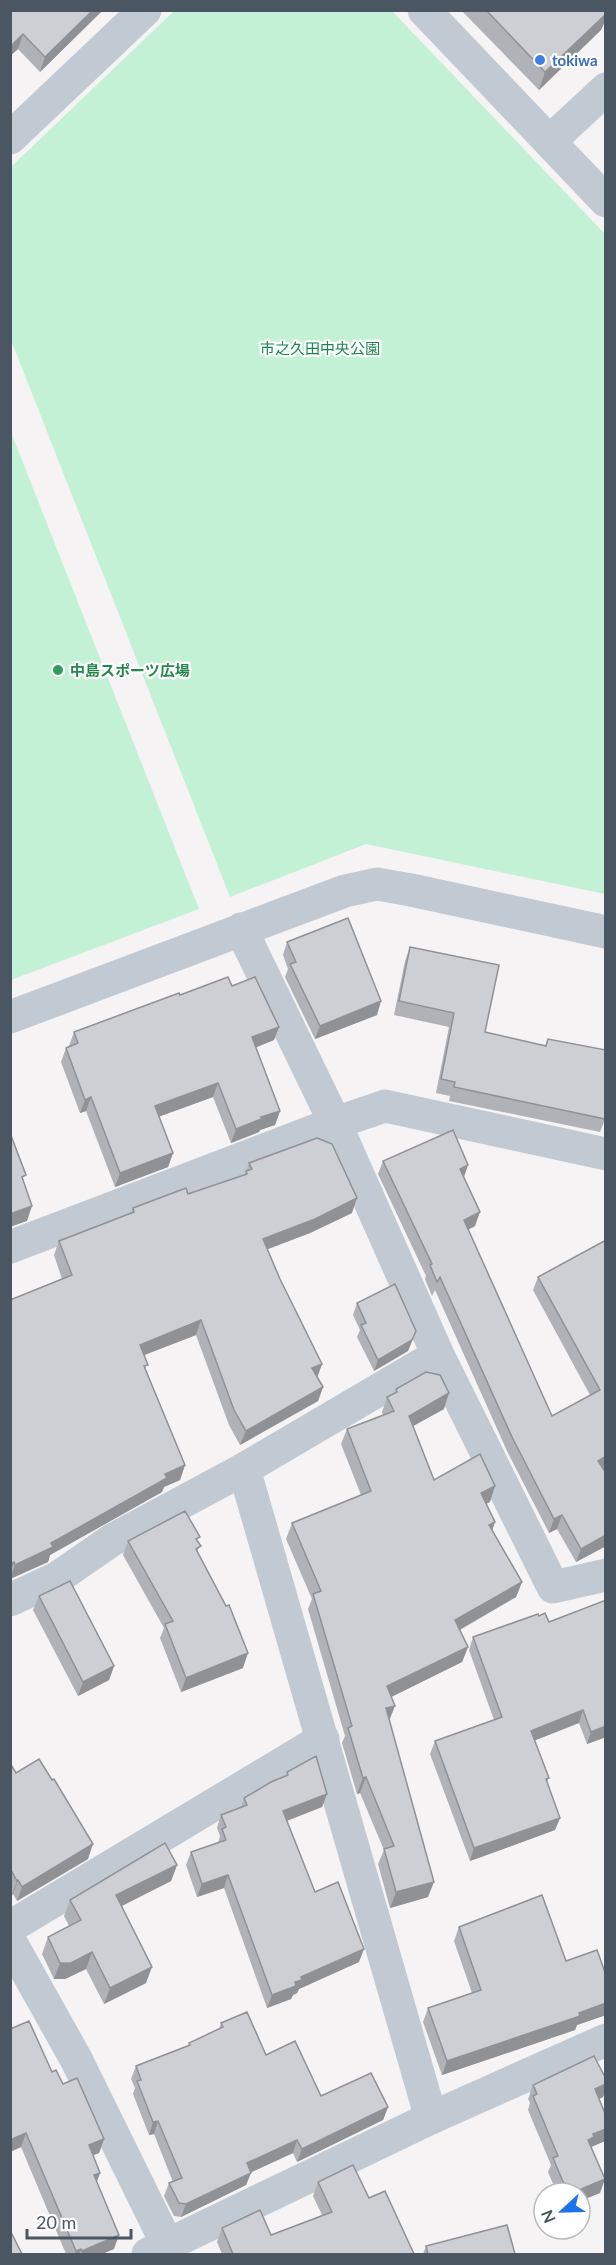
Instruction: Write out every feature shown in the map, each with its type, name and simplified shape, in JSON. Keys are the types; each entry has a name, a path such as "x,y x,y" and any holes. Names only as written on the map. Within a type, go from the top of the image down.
{"street":[{"path":"10,138 145,10"},
{"path":"424,10 606,201"},
{"path":"550,141 606,89"},
{"path":"10,1017 345,891 377,885 411,890 606,932"},
{"path":"242,929 334,1123 438,1355 553,1587 606,1575"},
{"path":"10,1247 334,1123 385,1106 606,1154"},
{"path":"10,1600 57,1578 112,1540 244,1469 438,1355"},
{"path":"244,1469 431,2118"},
{"path":"10,1927 323,1739"},
{"path":"10,1941 76,2059 162,2252 431,2118 606,2040"}],"green space":[{"name":"市之久田中央公園","path":"175,10 392,11 605,234 605,894 366,844 230,897 11,340 11,167"},
{"name":"中島スポーツ広場","path":"10,430 199,909 11,980 10,980"}],"building":[{"path":"10,10 93,10 45,57 23,34 10,47"},
{"name":"tokiwa","path":"486,10 606,10 606,14 545,72"},
{"path":"348,918 381,1001 320,1026 290,964 296,962 287,942"},
{"path":"410,947 499,965 485,1032 546,1046 548,1039 606,1050 605,1119 454,1087 455,1082 441,1079 454,1013 399,1001"},
{"path":"228,977 232,986 255,977 279,1027 252,1037 280,1111 236,1129 218,1083 155,1106 173,1153 120,1173 91,1097 85,1100 66,1048 78,1043 74,1032"},
{"path":"453,1130 468,1165 460,1169 480,1212 464,1220 552,1416 600,1390 538,1277 606,1240 606,1456 598,1461 606,1473 606,1535 581,1549 562,1515 554,1519 512,1437 440,1277 437,1282 430,1265 432,1264 383,1161"},
{"path":"10,1133 26,1175 22,1177 32,1206 10,1214"},
{"path":"317,1138 332,1144 357,1198 315,1219 263,1239 322,1364 312,1368 323,1387 246,1431 234,1410 201,1320 140,1345 148,1365 144,1366 185,1465 165,1474 167,1478 51,1543 53,1547 15,1565 14,1562 10,1564 10,1300 72,1275 59,1241 134,1212 133,1208 186,1188 188,1194 247,1174 246,1171 252,1169 249,1163"},
{"path":"395,1284 416,1331 412,1340 378,1360 361,1325 366,1323 357,1303"},
{"path":"426,1372 440,1375 449,1393 409,1416 434,1480 480,1454 495,1486 481,1493 495,1522 489,1525 522,1582 455,1620 468,1647 387,1686 395,1706 386,1708 434,1882 396,1892 384,1849 394,1846 366,1777 363,1778 348,1728 352,1726 313,1594 321,1591 292,1523 371,1491 347,1429 394,1411 387,1397 397,1392 396,1389"},
{"path":"185,1511 200,1537 196,1539 201,1546 196,1549 226,1606 229,1605 248,1653 186,1678 165,1624 173,1621 128,1541"},
{"path":"70,1581 114,1666 83,1682 39,1596"},
{"path":"606,1600 606,1726 591,1732 583,1710 531,1731 549,1778 546,1779 560,1818 474,1848 435,1741 502,1717 473,1637 538,1614 539,1616 545,1613 549,1622"},
{"path":"316,1756 327,1794 283,1811 315,1892 338,1882 364,1949 301,1977 302,1980 295,1982 296,1986 272,1995 228,1875 202,1884 191,1852 226,1840 222,1829 226,1827 221,1815 247,1805 244,1798 288,1775 287,1772"},
{"path":"39,1759 52,1780 54,1779 93,1844 22,1887 10,1868 10,1763 16,1773"},
{"path":"165,1843 177,1865 116,1895 152,1967 110,1988 92,1952 71,1963 60,1963 48,1937 81,1920 70,1900"},
{"path":"542,1895 566,1961 597,1950 606,1975 606,2003 579,2013 580,2016 447,2061 428,2008 481,1990 459,1927"},
{"path":"247,2012 266,2055 295,2041 321,2096 371,2073 388,2107 302,2149 297,2140 247,2163 251,2173 186,2204 179,2203 169,2183 182,2178 158,2121 153,2122 137,2081 141,2080 136,2066 190,2045 189,2043 223,2027 221,2023"},
{"path":"29,2021 52,2072 56,2070 63,2084 77,2078 104,2139 89,2145 100,2173 94,2175 119,2235 82,2251 81,2249 76,2251 26,2133 10,2140 10,2029"},
{"path":"594,2056 606,2079 606,2084 595,2089 606,2116 606,2129 593,2134 594,2137 588,2140 605,2179 592,2185 592,2181 563,2181 553,2158 558,2156 533,2096 537,2094 533,2085"},
{"path":"353,2165 369,2198 385,2191 414,2254 233,2254 222,2228 260,2210 271,2235 332,2212 318,2182"},
{"path":"507,2225 515,2254 428,2254 426,2246"},
{"path":"10,2230 22,2254 10,2254"}],"place":[{"name":"tokiwa","path":"540,60"},
{"name":"中島スポーツ広場","path":"58,670"}]}
